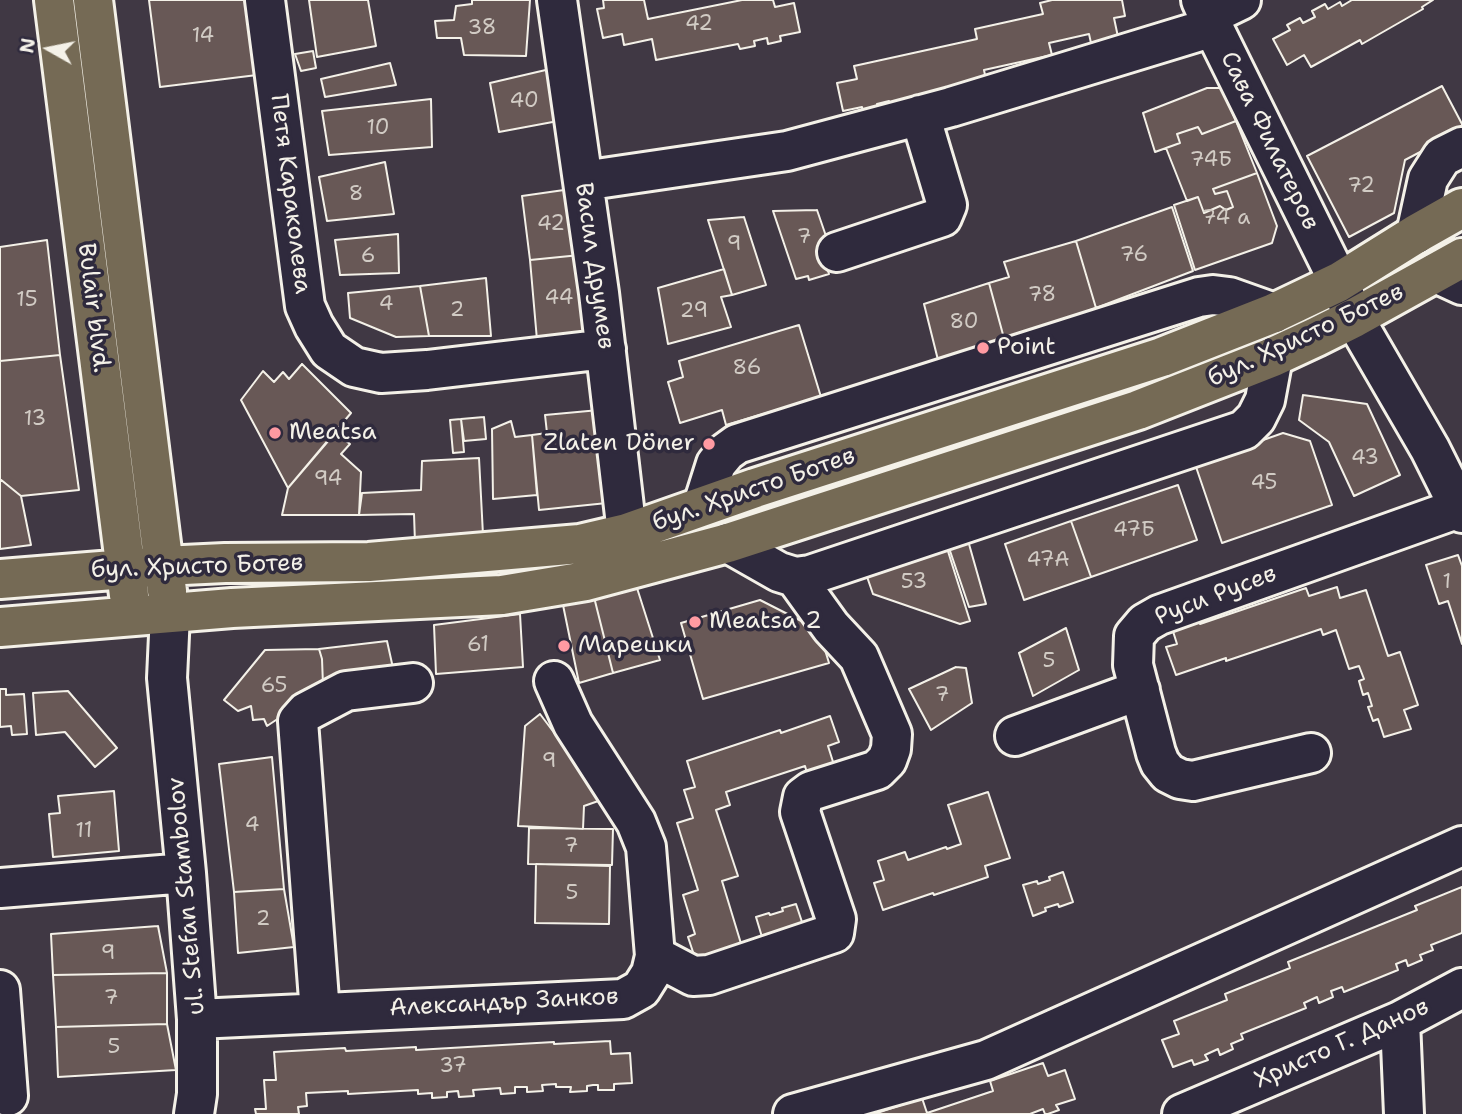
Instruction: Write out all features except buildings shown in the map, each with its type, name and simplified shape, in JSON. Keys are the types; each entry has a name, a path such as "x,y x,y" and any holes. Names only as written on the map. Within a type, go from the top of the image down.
{"main road":[{"name":"Bulair blvd.","path":"54,0 145,567 170,614"},
{"name":"Bulair blvd.","path":"93,0 145,567 132,616"},
{"name":"бул. Христо Ботев","path":"0,579 225,563 369,562 580,544 627,533 704,505 1161,357 1274,313 1339,282 1462,208"},
{"name":"бул. Христо Ботев","path":"0,627 232,608 502,595 586,581 728,543 1138,411 1273,357 1453,272"}],"street":[{"name":"Петя Караколева","path":"265,0 305,306 329,350 354,367 382,373 606,349"},
{"name":"Васил Друмев","path":"557,0 606,349 627,533"},
{"path":"583,181 787,150 951,107 1216,11"},
{"name":"Сава Филатеров","path":"1216,11 1354,318 1430,449 1461,509"},
{"path":"837,252 943,217 947,205 920,115"},
{"path":"1416,234 1428,178 1443,157 1462,147"},
{"path":"728,543 779,572 795,577 810,575 1244,430 1256,418 1265,400 1273,357"},
{"name":"Руси Русев","path":"1311,753 1193,781 1168,773 1156,753 1133,665 1134,636 1145,623 1159,615 1461,509"},
{"path":"655,956 692,976 709,975 834,933 836,919 800,812 803,797 811,791 877,770 887,760 892,734 859,657 831,627 795,577"},
{"name":"ul. Stefan Stambolov","path":"170,614 167,678 197,1019 197,1094 194,1114"},
{"name":"ul. Stefan Stambolov","path":"132,616 167,678"},
{"name":"Александър Занков","path":"197,1019 623,999 641,989 651,973 655,956 646,847 636,822 573,724 554,681"},
{"path":"320,1013 298,721 306,712 346,691 413,683"},
{"path":"1015,736 1140,690"},
{"path":"793,1114 986,1060 1462,846"},
{"path":"0,888 186,873"},
{"name":"Христо Г. Данов","path":"1182,1114 1400,1021 1462,988"},
{"path":"0,990 8,1096"},
{"path":"1400,1021 1404,1114"}],"place":[{"name":"Point","path":"983,348"},
{"name":"Meatsa","path":"275,433"},
{"name":"Zlaten Döner","path":"709,444"},
{"name":"Meatsa 2","path":"695,622"},
{"name":"Марешки","path":"564,646"}]}
